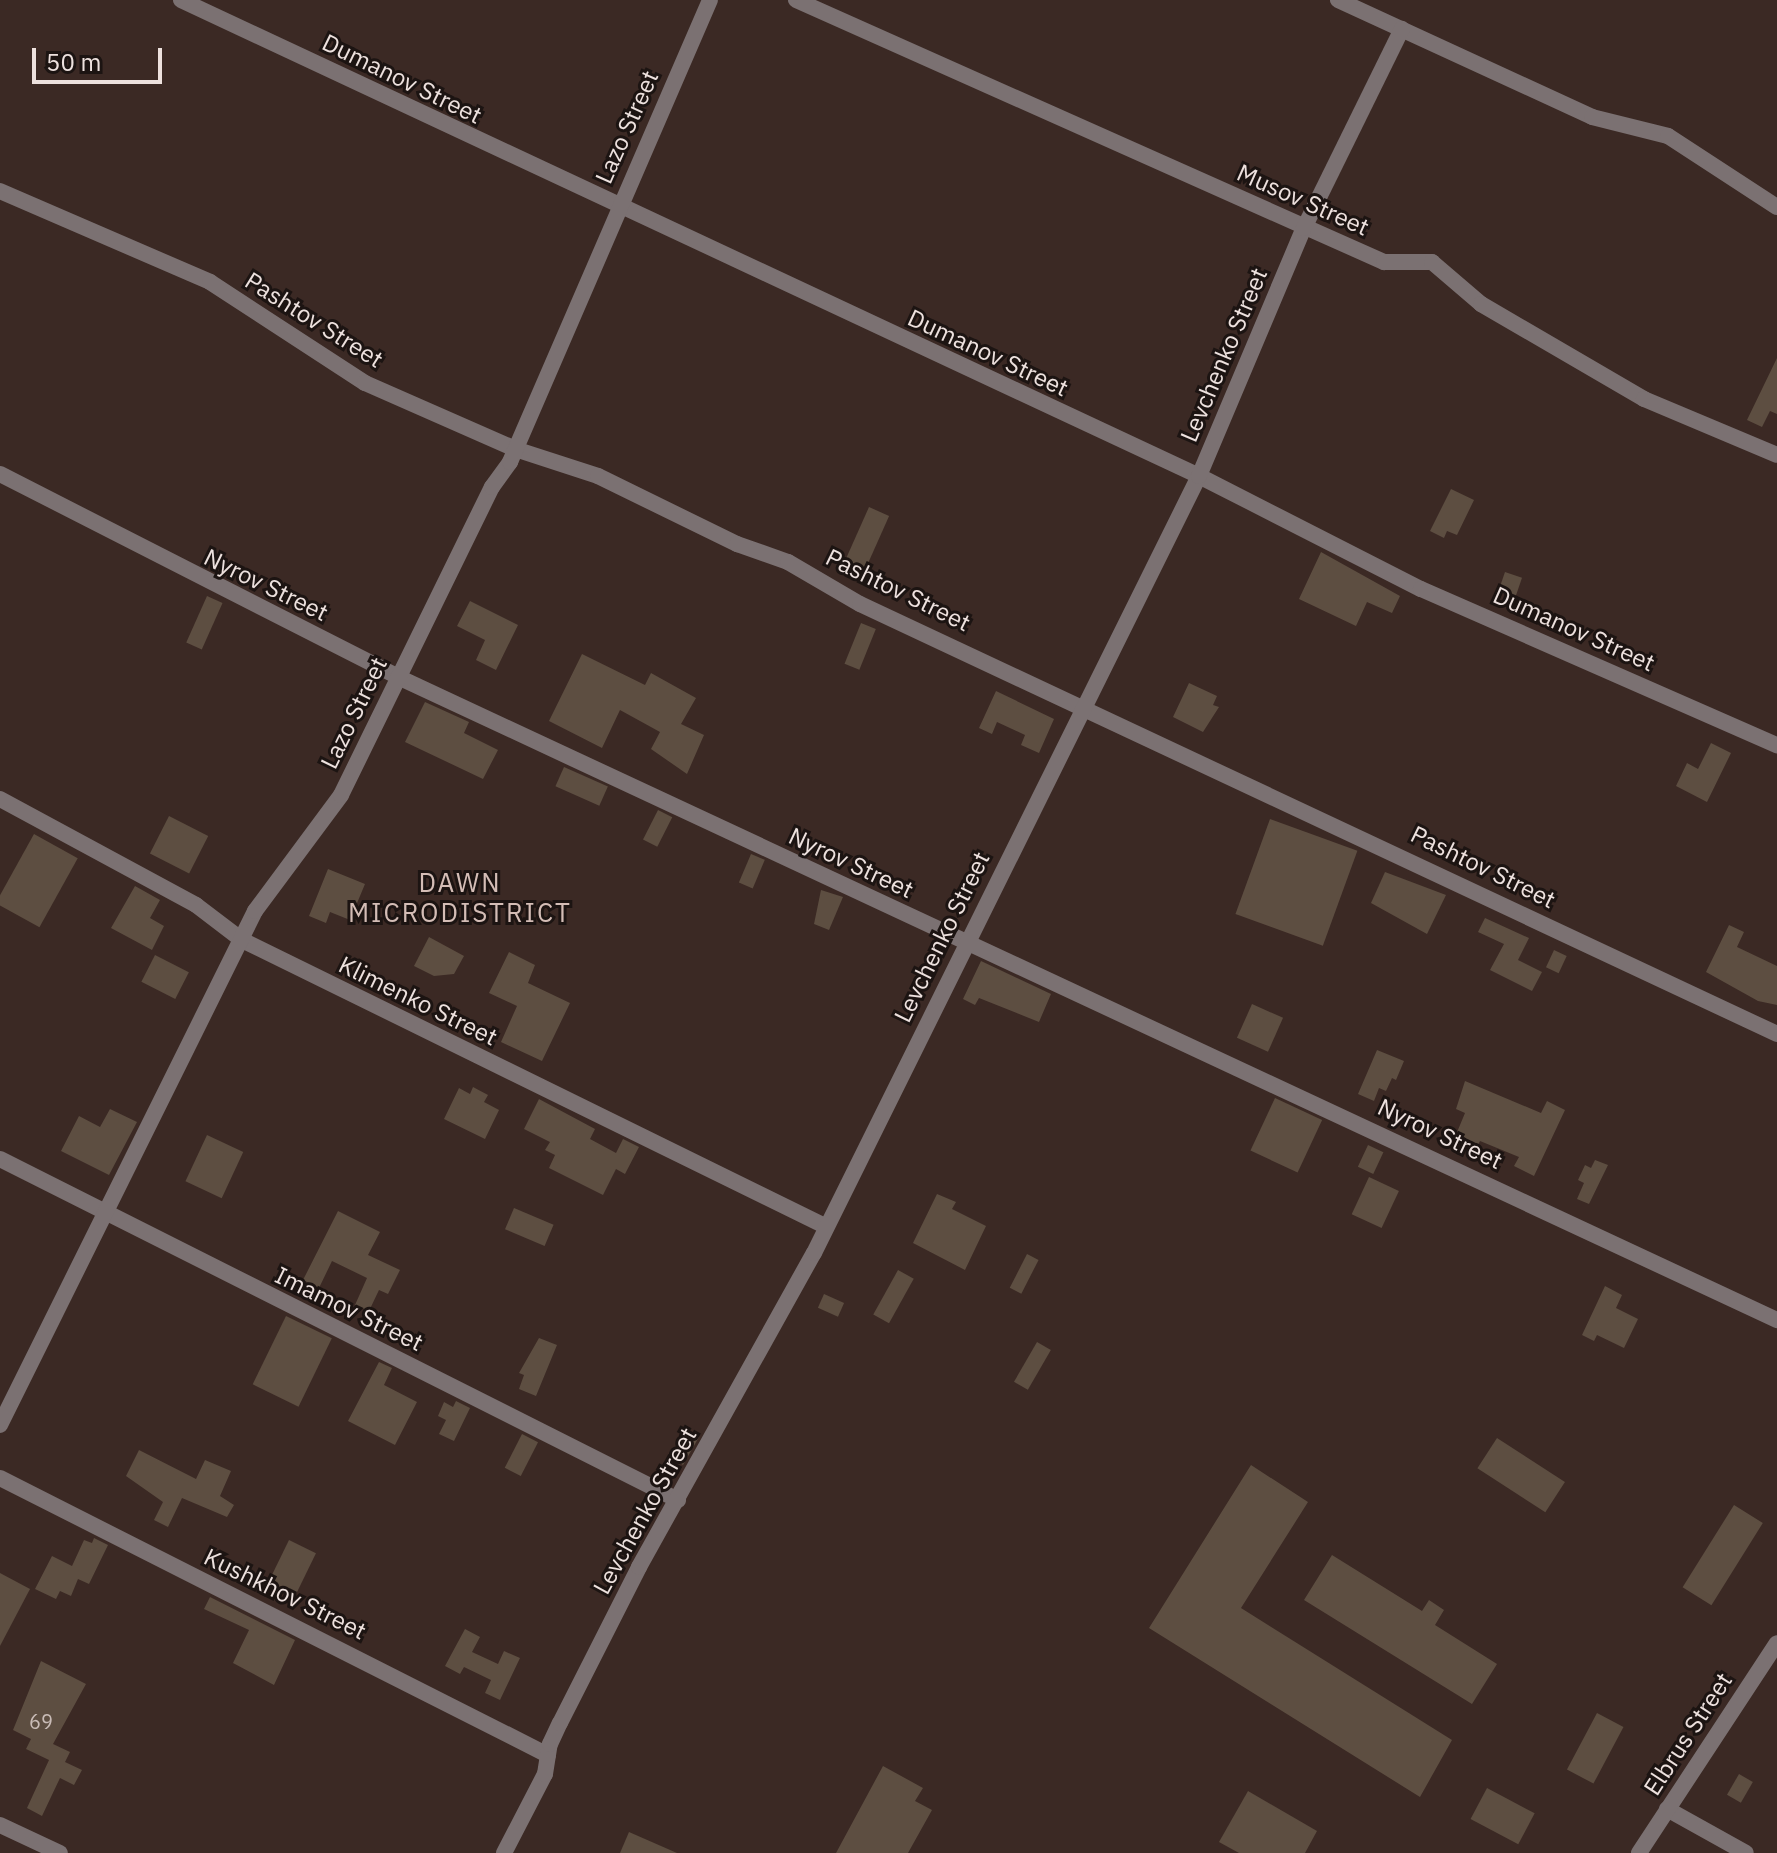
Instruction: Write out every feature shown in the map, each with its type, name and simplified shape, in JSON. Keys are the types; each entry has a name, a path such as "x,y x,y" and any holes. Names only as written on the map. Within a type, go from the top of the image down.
{"street":[{"name":"Dumanov Street","path":"181,0 617,208 1199,476 1421,589 1777,745"},
{"name":"Lazo Street","path":"0,1425 102,1211 255,911 341,795 515,449 617,208 710,0"},
{"name":"Musov Street","path":"796,0 1384,262 1432,262 1481,304 1631,392 1777,455"},
{"path":"1338,0 1592,117 1668,136 1777,207"},
{"name":"Levchenko Street","path":"504,1853 545,1774 548,1755 639,1567 825,1226 1081,704 1199,476 1304,228 1402,29"},
{"name":"Pashtov Street","path":"0,191 210,282 365,383 515,449 598,476 1777,1034"},
{"name":"Nyrov Street","path":"0,474 398,677 1777,1320"},
{"name":"Klimenko Street","path":"0,799 196,905 242,940 825,1226"},
{"name":"Imamov Street","path":"0,1159 597,1455 678,1500"},
{"name":"Kushkhov Street","path":"0,1478 548,1755"},
{"name":"Elbrus Street","path":"1639,1853 1777,1643"},
{"path":"1667,1809 1746,1853"},
{"path":"0,1825 60,1853"}],"building":[{"path":"1777,358 1777,414 1770,411 1762,427 1747,420"},
{"path":"1451,489 1474,500 1457,535 1447,531 1444,538 1430,531"},
{"path":"869,507 889,516 862,576 842,567"},
{"path":"1321,552 1400,596 1392,613 1367,602 1356,626 1299,599"},
{"path":"1505,572 1522,578 1515,598 1498,592"},
{"path":"207,596 223,603 202,650 186,643"},
{"path":"470,601 518,625 496,670 476,660 485,640 457,626"},
{"path":"861,623 876,629 859,670 845,664"},
{"path":"582,654 645,685 651,673 696,698 681,724 704,735 687,774 651,749 660,732 620,710 602,748 549,721"},
{"path":"1189,683 1217,696 1213,705 1219,707 1203,732 1173,717"},
{"path":"996,691 1054,719 1039,753 1021,745 1025,735 997,722 992,734 979,728"},
{"path":"425,702 469,722 464,733 498,750 483,779 405,742"},
{"path":"1711,743 1731,753 1707,802 1676,786 1687,763 1698,769"},
{"path":"564,767 608,787 599,806 555,786"},
{"path":"658,810 672,817 657,847 643,839"},
{"path":"169,816 208,836 189,873 150,853"},
{"path":"1270,819 1357,851 1323,946 1235,914"},
{"path":"34,834 78,858 39,927 0,905 0,895"},
{"path":"751,854 765,860 753,888 739,883"},
{"path":"328,869 365,884 350,920 330,912 326,923 309,916"},
{"path":"1385,872 1446,895 1427,934 1371,903"},
{"path":"135,886 160,900 150,918 164,926 152,950 111,928"},
{"path":"821,890 843,897 829,930 814,924"},
{"path":"1485,918 1529,938 1518,960 1542,972 1532,991 1490,970 1504,944 1478,932"},
{"path":"1729,925 1744,932 1737,947 1777,966 1777,1005 1758,1001 1706,972"},
{"path":"429,937 464,956 454,974 434,976 414,966"},
{"path":"1554,950 1567,956 1559,973 1546,967"},
{"path":"509,952 535,965 528,983 570,1003 542,1061 501,1042 517,1006 489,993"},
{"path":"155,955 189,972 175,999 141,982"},
{"path":"981,961 1051,994 1039,1022 979,998 975,1005 963,999"},
{"path":"1252,1004 1283,1018 1268,1052 1237,1038"},
{"path":"1377,1050 1404,1061 1396,1080 1392,1078 1386,1091 1379,1088 1374,1101 1358,1094"},
{"path":"1465,1081 1541,1113 1547,1101 1565,1110 1534,1176 1514,1166 1519,1157 1480,1141 1477,1147 1455,1137 1465,1113 1456,1109"},
{"path":"473,1087 488,1095 484,1102 499,1110 485,1139 444,1119 459,1088 470,1094"},
{"path":"1275,1098 1322,1120 1298,1173 1250,1151"},
{"path":"539,1099 595,1129 590,1139 616,1153 623,1139 639,1147 625,1174 616,1169 603,1195 549,1168 555,1155 545,1150 550,1142 524,1129"},
{"path":"110,1109 137,1122 109,1175 61,1151 79,1116 100,1127"},
{"path":"207,1135 243,1152 222,1198 185,1181"},
{"path":"1368,1145 1383,1152 1373,1174 1358,1167"},
{"path":"1595,1160 1608,1165 1589,1204 1577,1199 1584,1183 1578,1180 1585,1165 1591,1168"},
{"path":"1369,1177 1399,1191 1382,1228 1352,1214"},
{"path":"937,1194 956,1202 952,1209 986,1226 965,1270 913,1243"},
{"path":"514,1208 554,1225 545,1246 505,1229"},
{"path":"338,1211 380,1232 368,1255 400,1270 388,1294 379,1290 369,1311 355,1305 367,1278 332,1261 319,1288 303,1280"},
{"path":"1027,1254 1039,1260 1021,1294 1010,1288"},
{"path":"898,1270 914,1279 889,1323 873,1315"},
{"path":"1605,1286 1622,1295 1616,1308 1638,1319 1624,1348 1597,1335 1594,1341 1582,1335"},
{"path":"824,1294 844,1303 838,1317 818,1308"},
{"path":"286,1316 332,1338 299,1407 253,1384"},
{"path":"539,1338 557,1345 536,1396 519,1389 524,1375 519,1373"},
{"path":"1037,1342 1051,1350 1028,1390 1014,1382"},
{"path":"379,1362 392,1368 384,1385 417,1402 395,1445 348,1421"},
{"path":"456,1401 470,1408 454,1441 439,1434 446,1420 438,1416 444,1402 453,1407"},
{"path":"686,1430 699,1437 683,1465 676,1461"},
{"path":"522,1434 538,1442 521,1476 505,1468"},
{"path":"1497,1438 1565,1482 1545,1512 1477,1468"},
{"path":"139,1450 196,1479 205,1460 231,1471 220,1496 234,1505 227,1517 182,1498 168,1527 154,1520 163,1502 126,1476"},
{"path":"1251,1465 1308,1502 1241,1608 1452,1740 1420,1797 1149,1628"},
{"path":"1734,1505 1763,1523 1711,1605 1683,1587"},
{"path":"94,1538 108,1545 89,1584 78,1579 71,1596 60,1591 56,1599 35,1589 52,1556 72,1566 84,1540 92,1543"},
{"path":"289,1540 316,1553 295,1595 268,1582"},
{"path":"1332,1555 1422,1611 1429,1600 1444,1610 1435,1625 1497,1664 1472,1704 1304,1600"},
{"path":"0,1573 30,1589 0,1646"},
{"path":"210,1597 295,1640 274,1685 233,1663 249,1630 204,1609"},
{"path":"465,1629 480,1637 472,1652 498,1664 504,1651 520,1658 500,1700 485,1693 491,1680 464,1667 460,1674 445,1666"},
{"path":"41,1661 86,1684 53,1744 70,1752 65,1762 82,1770 74,1785 60,1778 42,1816 27,1808 49,1760 26,1749 31,1739 13,1730"},
{"path":"1597,1713 1623,1727 1593,1784 1567,1770"},
{"path":"883,1766 923,1788 915,1801 932,1810 908,1853 836,1853"},
{"path":"1739,1774 1753,1782 1741,1803 1727,1795"},
{"path":"1487,1788 1535,1813 1518,1844 1471,1819"},
{"path":"1248,1791 1317,1831 1305,1853 1239,1853 1219,1842"},
{"path":"629,1832 677,1853 620,1853"}],"district":[{"name":"DAWN MICRODISTRICT","path":"460,898"}]}
